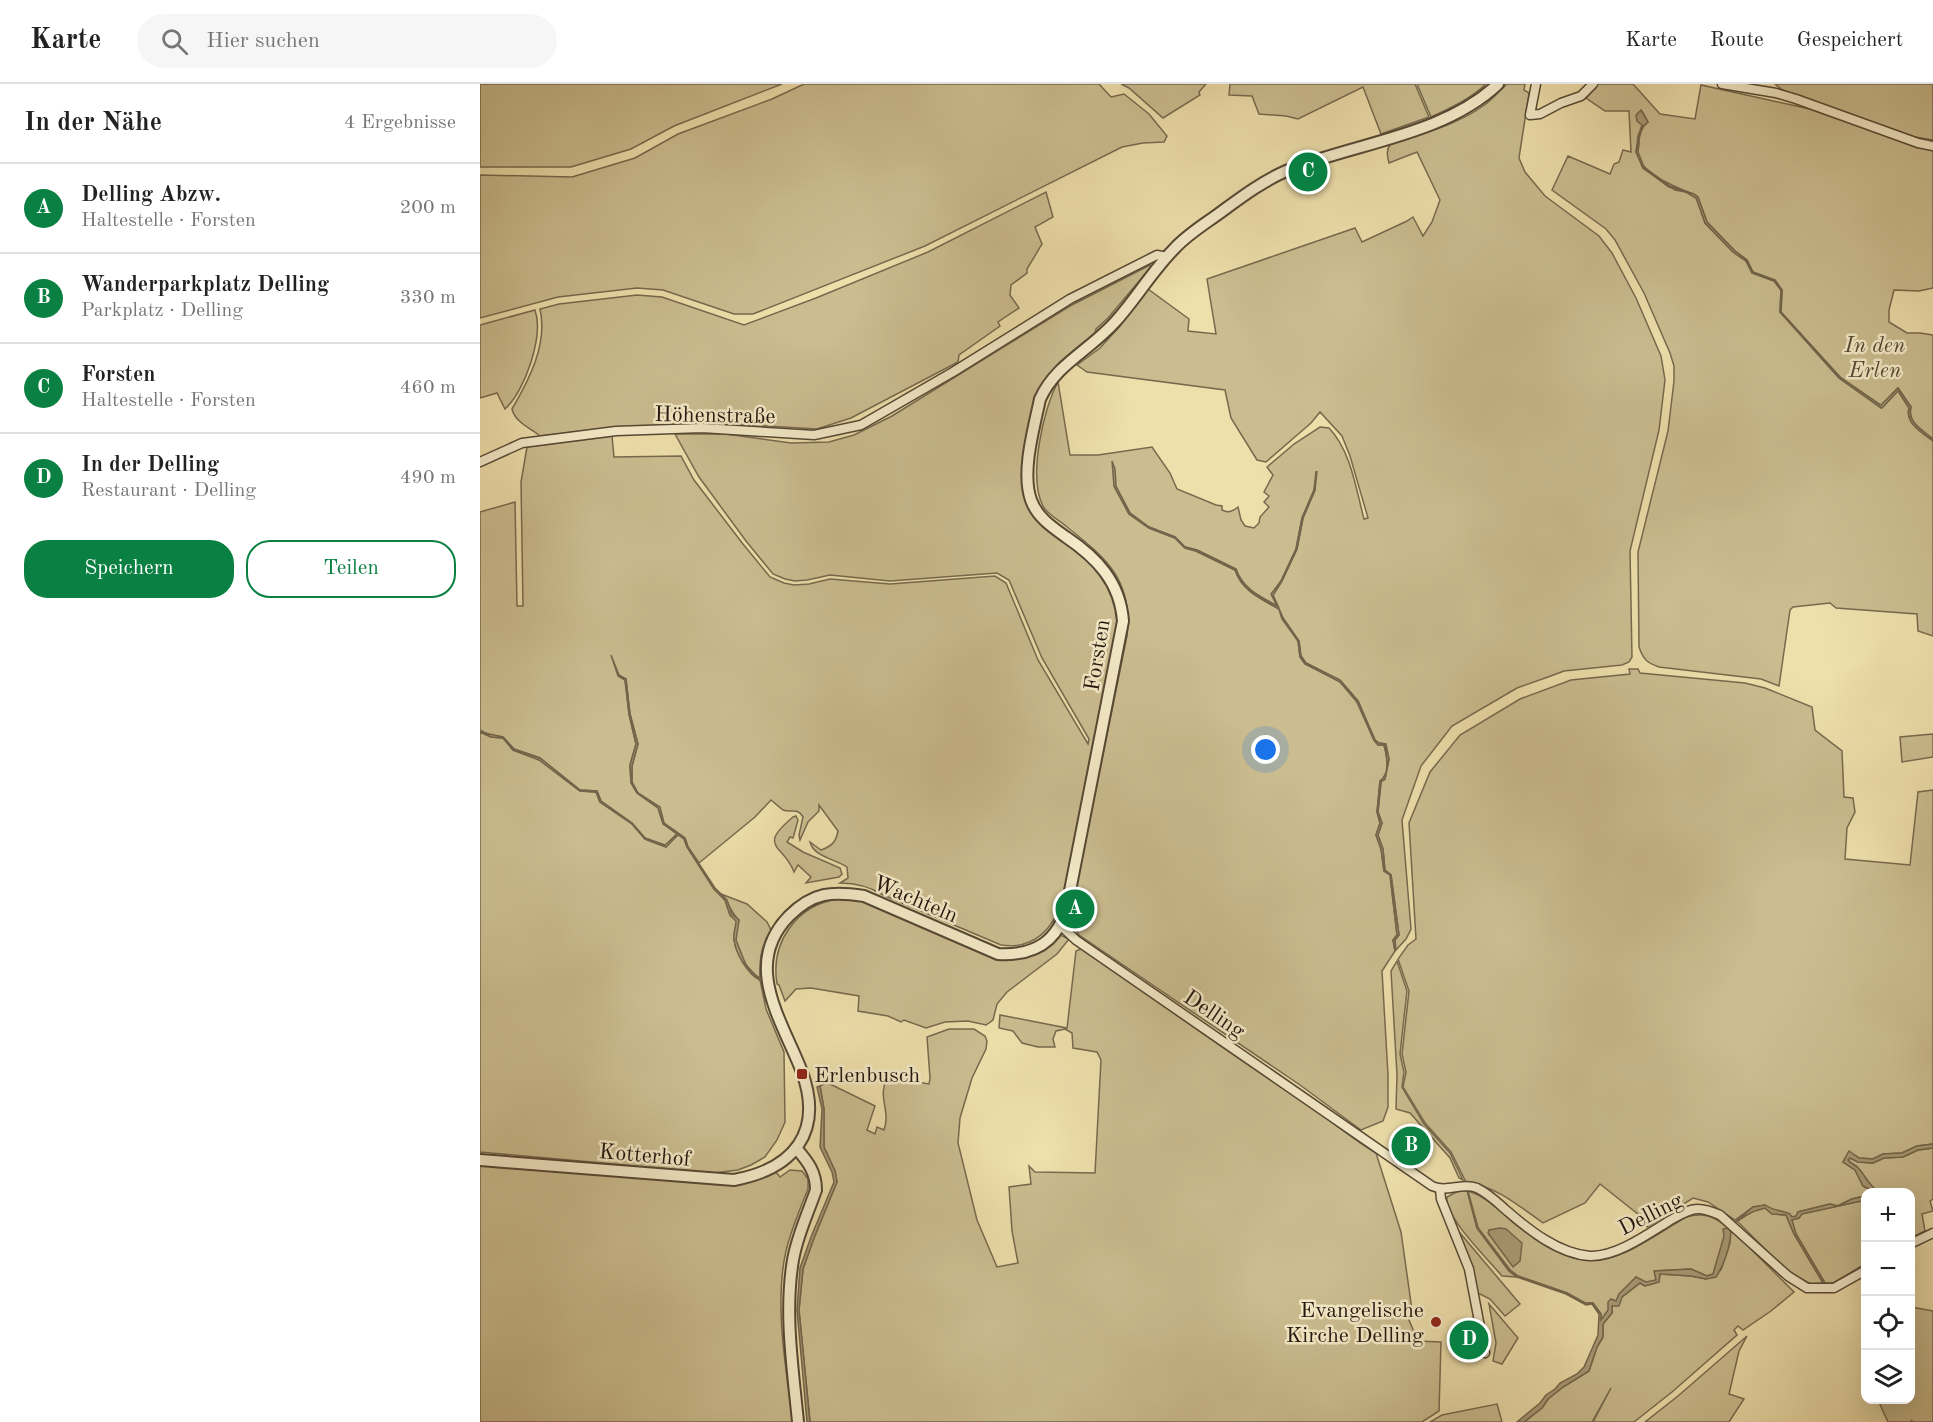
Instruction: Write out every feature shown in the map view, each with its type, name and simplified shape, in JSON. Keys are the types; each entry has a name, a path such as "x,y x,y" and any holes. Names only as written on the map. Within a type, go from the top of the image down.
{"street":[{"name":"Forsten","path":"1060,925 1067,906 1123,621 1119,597 1105,569 1079,546 1053,528 1036,511 1031,500 1028,481 1032,437 1040,399 1058,370 1102,336 1167,257 1189,235 1255,187 1287,170 1433,123 1478,101 1498,84"},
{"path":"1536,84 1530,116 1581,96 1593,84"},
{"path":"1722,84 1776,93 1918,143 1933,146"},
{"path":"1770,84 1776,93"},
{"name":"Höhenstraße","path":"480,462 522,443 616,431 702,428 814,435 861,425 1070,299 1158,255 1167,257"},
{"name":"Wachteln","path":"797,1149 807,1125 808,1103 805,1085 772,1006 766,965 770,945 779,929 798,907 825,894 846,893 864,896 998,954 1014,955 1039,948 1049,940 1060,925"},
{"name":"Delling","path":"1060,925 1076,940 1424,1180 1440,1189 1467,1185 1473,1187 1490,1196 1522,1223 1557,1246 1573,1253 1602,1255 1637,1241 1683,1213 1697,1209 1709,1210 1720,1215 1788,1276 1807,1288 1834,1288 1861,1273"},
{"path":"797,1149 812,1167 816,1179 816,1190 793,1259 789,1291 798,1422"},
{"name":"Kotterhof","path":"480,1160 735,1180 751,1177 774,1168 797,1149"},
{"path":"1440,1189 1441,1199 1469,1269 1485,1353"},
{"path":"1915,1242 1933,1233"}],"green space":[{"path":"480,84 782,84 674,126 631,149 571,167 480,167"},
{"path":"804,84 1099,84 1111,97 1124,94 1149,114 1167,136 1164,142 1122,147 925,246 753,314 734,314 663,290 637,288 558,297 480,318 480,175 572,177 635,158 678,134 772,99"},
{"path":"1121,84 1206,84 1199,92 1200,95 1163,118 1129,88"},
{"path":"1230,84 1415,84 1429,117 1381,134 1363,87 1298,119 1259,114 1252,96 1229,95"},
{"path":"1417,84 1486,84 1467,99 1431,117"},
{"path":"1507,84 1525,84 1524,90 1529,93 1519,158 1525,172 1545,196 1599,236 1612,253 1636,298 1661,356 1665,380 1659,430 1630,551 1632,657 1629,662 1622,665 1564,671 1517,688 1452,726 1421,766 1402,820 1411,929 1396,950 1395,940 1399,935 1391,875 1385,870 1383,849 1378,835 1382,823 1378,812 1381,782 1385,779 1386,774 1380,781 1377,812 1380,823 1376,835 1381,849 1384,871 1390,875 1397,935 1393,940 1395,951 1382,971 1388,1107 1383,1121 1361,1130 1300,1085 1079,935 1070,917 1127,636 1128,617 1126,600 1114,572 1094,550 1043,506 1037,479 1039,444 1047,409 1058,382 1070,455 1098,455 1152,447 1170,473 1177,489 1222,506 1224,511 1230,512 1238,507 1245,526 1254,528 1269,507 1264,502 1269,496 1264,492 1273,475 1267,467 1294,444 1320,427 1329,428 1348,459 1364,519 1368,518 1342,436 1320,412 1311,423 1266,462 1257,460 1231,418 1225,390 1087,372 1077,365 1100,348 1148,289 1189,319 1188,331 1216,334 1207,279 1355,228 1362,242 1413,217 1423,236 1432,222 1440,200 1417,152 1389,163 1387,153 1391,143 1461,119 1486,104","holes":["1114,469 1115,486 1130,513 1149,527 1175,537 1185,547 1197,550 1236,569 1248,587 1278,606 1283,618 1299,641 1301,656 1306,663 1340,680 1358,701 1375,740 1386,744 1389,759 1387,769 1384,745 1378,745 1374,740 1357,702 1340,681 1305,664 1300,657 1298,641 1282,618 1279,609 1247,589 1235,570 1185,548 1175,538 1149,528 1129,514 1114,486","1316,471 1315,490 1303,518 1297,549 1282,581 1273,595 1276,603 1272,594 1281,581 1296,549 1302,518 1314,490"]},
{"name":"In den Erlen","path":"1597,84 1633,84 1660,114 1695,119 1701,85 1810,109 1916,146 1933,149 1933,288 1919,291 1894,290 1889,310 1889,322 1907,333 1933,335 1933,439 1913,422 1911,407 1898,388 1881,406 1840,377 1781,312 1782,290 1775,280 1753,272 1747,260 1707,222 1698,197 1654,176 1675,190 1686,192 1697,198 1705,223 1733,252 1746,261 1752,273 1774,281 1781,290 1780,312 1839,378 1881,408 1898,390 1909,408 1908,413 1912,423 1933,441 1933,636 1918,631 1917,614 1836,608 1830,603 1793,607 1790,610 1779,686 1761,679 1659,667 1648,662 1642,655 1639,647 1638,552 1668,431 1674,366 1644,293 1615,240 1606,229 1552,190 1568,156 1610,174 1614,164 1619,162 1623,150 1631,152 1629,111 1605,111 1586,98","holes":["1642,111 1648,122 1640,134 1638,153 1640,161 1653,175 1643,168 1636,152 1638,136 1642,125"]},
{"path":"1775,84 1933,84 1933,140 1909,136 1789,95"},
{"path":"1046,192 1053,217 1035,227 1042,244 1027,269 1027,273 1011,285 1010,295 1019,308 998,322 1000,326 959,355 958,362 851,418 817,429 748,425 620,427 540,436 514,414 512,409 525,386 539,348 542,322 540,309 559,304 637,295 662,297 744,325 928,252"},
{"path":"1150,265 1151,267 1108,318 1096,329 1094,338 1049,378 1025,492 1108,580 1119,612 1065,900 1061,899 1054,920 1041,935 1023,944 1001,945 867,887 840,883 848,878 847,867 820,854 810,842 821,850 835,841 838,831 819,805 819,811 808,822 800,840 803,817 801,814 796,811 783,810 771,800 755,817 699,863 685,838 664,823 659,807 638,793 632,782 632,766 638,744 630,714 626,679 618,675 625,680 629,714 636,744 630,765 631,782 637,793 658,808 663,824 677,834 665,846 645,838 632,823 601,801 597,791 580,790 540,758 514,749 503,737 491,736 480,730 480,512 515,502 517,606 523,606 521,482 527,447 612,436 614,457 681,456 694,480 743,544 770,577 784,583 809,584 830,579 890,584 995,576 1006,583 1038,660 1088,744 1089,739 1042,658 1009,580 997,573 890,581 830,575 795,581 773,574 699,477 675,434 726,434 791,443 829,442 854,435 892,416 1070,306"},
{"path":"535,310 537,334 535,348 526,377 519,390 505,409 497,393 480,398 480,325"},
{"path":"1629,669 1638,669 1640,673 1745,683 1765,688 1812,707 1815,730 1842,751 1844,797 1853,798 1855,812 1847,828 1845,859 1910,865 1918,792 1933,790 1933,1144 1917,1146 1902,1153 1883,1154 1873,1159 1859,1158 1849,1152 1843,1162 1855,1170 1863,1186 1867,1188 1861,1188 1861,1197 1837,1206 1830,1204 1798,1212 1796,1217 1791,1217 1765,1205 1753,1207 1735,1220 1708,1202 1693,1198 1647,1227 1639,1215 1600,1184 1585,1203 1543,1223 1497,1192 1466,1182 1451,1152 1425,1123 1403,1087 1406,1072 1402,1054 1409,991 1398,959 1408,945 1416,939 1409,823 1430,772 1460,735 1520,699 1571,680 1630,674"},
{"path":"480,732 491,737 503,738 513,750 539,759 580,791 596,792 600,802 632,824 645,839 666,847 678,834 684,839 714,889 725,900 730,915 737,921 734,938 737,951 743,963 760,980 766,1009 784,1052 785,1122 777,1140 765,1157 738,1170 714,1173 480,1152"},
{"path":"1933,734 1933,757 1902,762 1900,737"},
{"path":"796,816 798,820 793,838 790,837 787,842 803,852 840,868 842,874 839,877 806,883 811,877 798,865 794,872 774,841 782,827"},
{"path":"721,894 747,904 767,922 771,930 761,953 760,978 751,972 741,957 736,938 739,920"},
{"path":"838,899 868,902 998,957 1060,935 1069,939 1057,954 1007,992 997,1004 993,1020 986,1025 968,1021 945,1022 926,1028 904,1020 901,1022 888,1016 858,1011 859,996 811,988 796,989 785,1001 777,984 776,969 782,940 799,917 823,903"},
{"path":"1083,948 1376,1153 1401,1232 1412,1310 1406,1313 1418,1341 1441,1342 1439,1411 1422,1422 810,1422 799,1310 803,1269 837,1182 835,1171 824,1147 824,1109 820,1086 830,1084 875,1106 867,1130 875,1134 877,1127 884,1130 886,1123 883,1091 887,1077 929,1084 927,1037 949,1029 974,1029 985,1036 986,1049 972,1078 960,1118 958,1143 977,1220 997,1267 1018,1263 1012,1231 1009,1187 1031,1184 1029,1166 1035,1172 1095,1173 1101,1060 1097,1052 1073,1048 1072,1033 1065,1029 1056,1031 1053,1039 1055,1047 1038,1047 1022,1043 1013,1031 999,1028 1000,1015 1067,1028 1076,951"},
{"path":"1397,961 1407,991 1400,1054 1404,1072 1402,1087 1424,1124 1450,1153 1463,1180 1459,1178 1450,1158 1410,1113 1396,1109 1397,1075 1391,971"},
{"path":"1933,1148 1933,1199 1930,1201 1933,1211 1922,1214 1925,1231 1915,1236 1915,1188 1874,1188 1859,1169 1848,1160 1850,1158 1858,1162 1873,1163 1884,1158 1903,1157 1918,1150"},
{"path":"480,1161 711,1181 775,1171 780,1177 790,1170 802,1171 808,1179 808,1189 788,1243 781,1292 782,1336 793,1422 480,1422"},
{"path":"1460,1190 1467,1190 1477,1228 1509,1271 1517,1277 1502,1276 1452,1216 1447,1197"},
{"path":"1468,1191 1489,1202 1545,1245 1566,1256 1586,1260 1604,1259 1623,1253 1686,1217 1708,1216 1728,1228 1713,1274 1707,1276 1691,1269 1655,1271 1656,1280 1646,1283 1636,1277 1600,1322 1601,1314 1593,1303 1585,1303 1567,1293 1518,1276 1510,1270 1478,1228"},
{"path":"1861,1201 1861,1266 1833,1283 1825,1283 1796,1234 1791,1220 1799,1218 1801,1214"},
{"path":"1765,1208 1772,1214 1786,1215 1794,1234 1823,1283 1811,1284 1788,1272 1737,1221 1755,1210"},
{"path":"1729,1229 1794,1292 1743,1330 1738,1326 1734,1330 1737,1335 1634,1422 1593,1422 1611,1388 1592,1422 1524,1422 1563,1387 1589,1371 1603,1337 1603,1324 1612,1313 1612,1305 1640,1283 1645,1286 1659,1282 1660,1274 1706,1279 1721,1270 1730,1243"},
{"path":"1460,1233 1520,1304 1505,1316 1490,1299 1476,1292 1458,1235"},
{"path":"1489,1304 1518,1338 1502,1364 1493,1361 1496,1343"},
{"path":"1915,1308 1933,1311 1933,1422 1913,1422 1911,1420 1912,1422 1888,1422 1880,1404 1915,1404"},
{"path":"1747,1336 1739,1351 1729,1394 1744,1399 1729,1422 1645,1422 1678,1396"},
{"path":"1497,1404 1502,1422 1430,1422 1442,1415"}],"shaded area":[{"path":"1641,110 1648,122 1640,133 1642,125 1637,121 1636,115"},
{"path":"1639,139 1638,152 1644,167 1670,186 1698,197 1707,222 1747,260 1753,272 1775,280 1782,290 1781,312 1840,377 1881,405 1898,388 1911,407 1913,421 1933,441 1912,423 1908,414 1909,408 1898,391 1882,408 1839,378 1780,312 1781,290 1774,281 1752,273 1746,261 1733,252 1705,223 1696,198 1669,187 1643,168 1636,152"},
{"path":"1112,461 1116,486 1130,513 1149,527 1175,537 1185,547 1197,550 1236,569 1247,587 1277,606 1271,594 1281,581 1296,549 1302,518 1314,490 1317,471 1315,490 1303,518 1297,549 1282,581 1273,595 1283,618 1299,641 1301,656 1306,663 1340,680 1358,701 1375,740 1385,744 1389,759 1387,769 1384,745 1378,745 1374,740 1357,702 1340,682 1305,664 1300,657 1298,641 1282,619 1279,609 1259,598 1247,589 1235,570 1185,548 1175,538 1149,528 1129,514 1114,486"},
{"path":"611,655 619,675 626,679 630,714 638,744 632,766 632,782 638,793 660,807 664,823 685,838 688,847 715,888 727,900 732,914 739,920 736,940 746,965 760,980 743,963 737,951 734,938 736,921 730,915 725,900 714,889 687,847 684,839 678,835 666,847 645,839 632,824 600,802 596,792 580,791 539,760 513,750 503,738 491,737 480,732 503,737 514,749 540,758 580,790 597,791 601,801 632,823 645,838 665,845 677,834 663,823 658,808 637,793 631,783 630,765 636,744 629,714 625,680 618,676"},
{"path":"1386,774 1385,779 1381,782 1378,812 1382,823 1378,835 1383,849 1385,870 1391,875 1399,935 1395,940 1395,951 1393,940 1397,935 1390,875 1384,871 1381,849 1376,835 1380,823 1377,812 1380,781"},
{"path":"820,1086 824,1109 824,1147 835,1171 837,1182 803,1269 799,1310 810,1422 807,1422 797,1310 800,1268 834,1182 832,1172 820,1147 822,1109 817,1087"},
{"path":"1933,1144 1933,1148 1918,1150 1903,1157 1884,1158 1873,1163 1858,1162 1850,1158 1848,1160 1859,1169 1874,1188 1863,1186 1855,1170 1843,1162 1849,1151 1859,1158 1873,1159 1883,1154 1902,1153 1917,1146"},
{"path":"1467,1190 1478,1228 1510,1270 1518,1276 1567,1293 1585,1303 1593,1303 1601,1314 1601,1320 1608,1310 1608,1302 1611,1299 1616,1301 1619,1294 1636,1277 1646,1282 1656,1280 1654,1271 1691,1269 1707,1276 1713,1274 1724,1236 1723,1229 1728,1228 1753,1207 1765,1205 1790,1214 1792,1217 1798,1212 1830,1204 1838,1206 1861,1197 1861,1201 1802,1214 1799,1218 1792,1220 1796,1234 1825,1283 1794,1234 1786,1215 1772,1214 1765,1208 1755,1211 1729,1229 1731,1232 1728,1250 1716,1277 1706,1279 1660,1274 1659,1282 1645,1286 1640,1283 1622,1297 1619,1306 1612,1306 1612,1313 1603,1324 1603,1337 1589,1371 1563,1387 1524,1422 1517,1422 1560,1383 1577,1374 1584,1367 1598,1335 1599,1314 1592,1304 1586,1305 1566,1294 1517,1277 1509,1271 1477,1228"},
{"path":"1506,1229 1522,1243 1520,1261 1513,1267 1488,1233 1489,1230"}],"place":[{"name":"Forsten","path":"1308,172"},
{"name":"Delling Abzw.","path":"1075,909"},
{"name":"Erlenbusch","path":"802,1074"},
{"name":"Wanderparkplatz Delling","path":"1411,1146"},
{"name":"Evangelische Kirche Delling","path":"1436,1322"},
{"name":"In der Delling","path":"1469,1340"}]}
